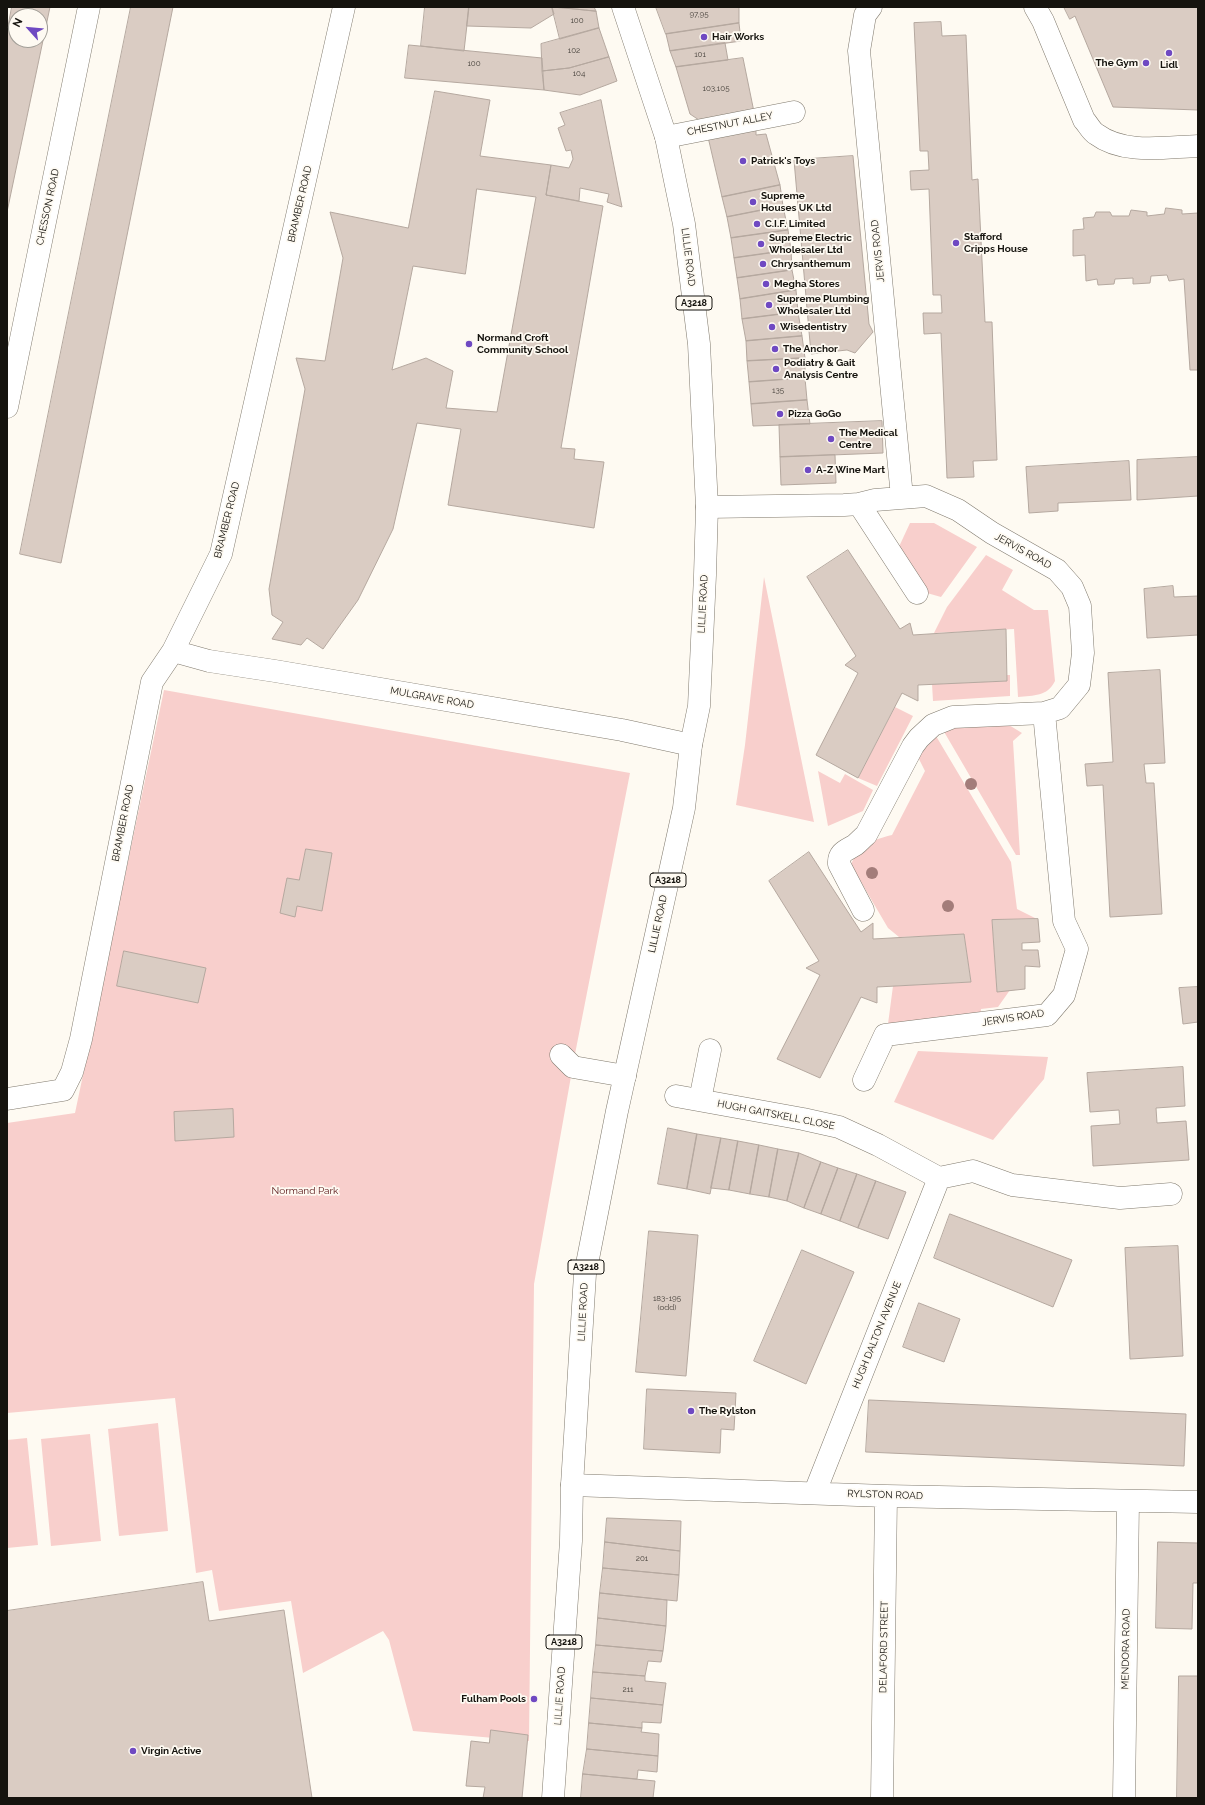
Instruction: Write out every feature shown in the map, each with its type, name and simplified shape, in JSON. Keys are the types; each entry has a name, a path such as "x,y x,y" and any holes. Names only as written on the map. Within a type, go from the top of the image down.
{"street":[{"name":"CHESSON ROAD","path":"7,407 89,7"},
{"name":"BRAMBER ROAD","path":"7,1100 63,1090 72,1072 80,1039 152,682 173,651 220,554 344,7"},
{"name":"LILLIE ROAD","path":"553,1798 571,1541 572,1485 585,1274 625,1076 684,808 691,745 699,706 707,507 699,344 684,224 666,137 623,7"},
{"name":"JERVIS ROAD","path":"870,7 865,14 859,50 902,497"},
{"path":"1035,7 1043,21 1084,120 1094,134 1114,145 1138,148 1198,146"},
{"name":"CHESTNUT ALLEY","path":"666,137 794,112"},
{"name":"JERVIS ROAD","path":"707,507 859,504 876,500 926,496 958,510 992,533 1057,570 1072,587 1080,606 1083,653 1079,685 1060,708 1044,713 953,718 933,725 919,738 866,835 856,844 842,852 838,858 839,864 863,910"},
{"path":"859,504 917,594"},
{"name":"MULGRAVE ROAD","path":"173,651 209,662 275,671 614,729 691,745"},
{"name":"JERVIS ROAD","path":"864,1080 885,1035 1047,1015 1064,995 1077,949 1064,921 1044,713"},
{"path":"700,1100 710,1050"},
{"path":"561,1055 573,1067 625,1076"},
{"name":"HUGH GAITSKELL CLOSE","path":"676,1096 803,1118 839,1127 878,1145 939,1178"},
{"path":"939,1178 974,1171 1012,1185 1120,1198 1171,1194"},
{"name":"HUGH DALTON AVENUE","path":"815,1492 939,1178"},
{"name":"RYLSTON ROAD","path":"572,1485 815,1492 886,1496 1198,1502"},
{"name":"DELAFORD STREET","path":"882,1798 886,1496"},
{"name":"MENDORA ROAD","path":"1124,1798 1128,1501"}],"green space":[{"path":"910,523 934,523 977,547 941,597 927,593 897,551"},
{"path":"986,555 1013,570 1002,590 1034,610 1048,610 1055,681 1044,693 1018,697 1014,629 934,633 947,607"},
{"path":"764,577 814,822 736,805 745,745"},
{"path":"1007,675 1010,675 1010,696 933,701 932,684 1006,681"},
{"name":"Normand Park","path":"164,690 630,773 575,1054 534,1284 529,1741 413,1731 389,1640 383,1631 303,1673 291,1601 219,1611 212,1570 196,1573 175,1398 7,1413 7,1123 75,1113"},
{"path":"895,707 913,716 877,786 858,778"},
{"path":"1004,722 1022,733 1013,741 1020,855 1016,855 943,730 951,726"},
{"path":"936,736 1011,862 1017,909 1037,919 992,920 997,991 1010,990 998,1007 981,1009 980,1019 888,1024 893,986 971,982 964,935 899,937 888,928 851,865 857,853 867,845 892,835 925,771 918,757"},
{"path":"818,771 840,783 845,774 873,790 863,811 828,826"},
{"path":"918,1051 1048,1057 1044,1079 993,1140 894,1102"},
{"path":"158,1423 168,1531 119,1536 108,1429"},
{"path":"90,1434 101,1541 51,1546 41,1439"},
{"path":"27,1438 38,1545 7,1548 7,1440"}],"building":[{"path":"12,7 50,7 48,17 48,8 12,8"},
{"path":"131,7 173,7 61,563 20,554"},
{"path":"425,7 469,7 464,51 421,46"},
{"path":"469,7 552,7 554,14 531,28 467,26"},
{"path":"552,7 596,11 599,28 560,39"},
{"path":"558,7 594,7 596,11"},
{"path":"656,7 739,7 739,23 666,34"},
{"name":"The Gym","path":"1064,7 1198,7 1198,110 1113,107 1075,16 1070,19"},
{"name":"Stafford Cripps House","path":"941,22 942,36 966,35 972,180 978,179 985,322 992,322 997,460 973,461 974,477 947,478 941,333 924,334 923,313 942,313 941,295 933,295 929,189 911,190 910,171 929,170 928,151 920,151 914,23"},
{"name":"Hair Works","path":"739,23 741,41 670,51 666,34"},
{"path":"8,27 8,48 41,48 7,212"},
{"path":"599,28 609,57 569,68 542,71 541,44"},
{"path":"725,43 728,60 676,67 670,51"},
{"path":"409,45 542,58 544,90 405,78"},
{"path":"609,57 617,81 580,95 544,90 542,71 569,68"},
{"path":"743,58 754,112 699,120 690,114 676,67"},
{"path":"435,91 490,100 480,156 551,165 546,195 603,206 561,448 575,449 574,459 604,462 594,528 448,505 461,429 417,423 393,529 358,600 323,649 307,638 301,645 272,639 283,622 272,615 269,589 305,389 296,358 325,361 343,258 330,212 408,228","holes":["477,189 536,197 497,412 446,408 453,371 426,358 392,370 413,266 465,274"]},
{"path":"601,100 622,207 607,202 609,194 580,188 579,201 546,195 551,165 569,168 573,159 571,150 566,151 558,128 565,125 560,113"},
{"name":"Patrick's Toys","path":"756,130 756,135 766,134 780,185 722,197 708,137"},
{"path":"853,156 869,324 873,332 855,353 847,350 811,354 794,160"},
{"name":"Supreme Houses UK Ltd","path":"780,185 783,206 727,217 722,197"},
{"name":"C.I.F. Limited","path":"783,206 788,230 731,238 727,217"},
{"path":"1166,208 1182,210 1182,214 1198,213 1198,370 1190,370 1184,279 1169,281 1167,275 1151,276 1150,283 1133,284 1133,278 1115,279 1114,284 1098,285 1097,279 1086,281 1085,255 1073,256 1073,230 1084,229 1083,218 1094,217 1096,212 1110,212 1112,216 1129,216 1131,210 1147,212 1147,216 1164,214"},
{"name":"Supreme Electric Wholesaler Ltd","path":"788,230 791,250 734,258 731,238"},
{"name":"Chrysanthemum","path":"791,250 792,270 737,278 734,258"},
{"name":"Megha Stores","path":"792,270 796,290 740,299 737,278"},
{"name":"Supreme Plumbing Wholesaler Ltd","path":"796,290 798,312 742,319 740,299"},
{"name":"Wisedentistry","path":"798,312 802,336 746,341 742,319"},
{"name":"The Anchor","path":"802,336 805,358 747,361 746,341"},
{"name":"Podiatry & Gait Analysis Centre","path":"805,358 805,378 749,382 747,361"},
{"path":"805,378 807,400 751,404 749,382"},
{"name":"Pizza GoGo","path":"807,400 810,424 753,426 751,404"},
{"name":"The Medical Centre","path":"882,421 883,453 780,457 779,425"},
{"name":"A-Z Wine Mart","path":"835,455 836,483 781,485 780,457"},
{"path":"1198,457 1198,496 1137,500 1137,460"},
{"path":"1129,461 1131,500 1058,503 1058,511 1029,513 1026,467"},
{"path":"848,550 900,629 910,623 913,635 1006,629 1007,681 918,685 918,701 902,693 858,778 816,755 858,673 845,665 856,656 807,577"},
{"path":"1173,586 1174,597 1198,596 1198,635 1147,638 1144,589"},
{"path":"1160,670 1165,763 1144,764 1146,783 1154,783 1162,914 1110,917 1103,785 1087,786 1085,764 1113,762 1108,673"},
{"path":"306,849 332,853 322,911 297,906 295,917 280,913 287,878 299,880"},
{"path":"809,852 861,932 873,923 873,939 964,934 971,982 877,987 877,1003 861,997 820,1078 777,1059 820,975 806,968 819,961 769,881"},
{"path":"1038,919 1040,942 1022,943 1022,950 1038,950 1040,967 1025,966 1025,989 997,992 992,920"},
{"path":"124,951 206,968 198,1003 117,986"},
{"path":"1198,987 1198,1022 1183,1024 1179,988"},
{"path":"1183,1067 1185,1106 1156,1108 1157,1123 1186,1121 1189,1160 1093,1166 1091,1126 1120,1124 1119,1110 1090,1112 1087,1073"},
{"path":"233,1109 234,1137 175,1141 174,1112"},
{"path":"668,1128 697,1134 687,1189 658,1184"},
{"path":"697,1134 721,1138 710,1194 687,1189"},
{"path":"721,1138 738,1141 729,1190 711,1188"},
{"path":"738,1141 759,1145 750,1194 729,1190"},
{"path":"759,1145 778,1149 769,1197 750,1194"},
{"path":"778,1149 799,1153 787,1201 769,1197"},
{"path":"799,1153 821,1162 804,1208 787,1201"},
{"path":"821,1162 838,1168 821,1214 804,1208"},
{"path":"838,1168 857,1174 840,1221 821,1214"},
{"path":"857,1174 876,1181 858,1228 840,1221"},
{"path":"876,1181 906,1192 888,1239 858,1228"},
{"path":"950,1214 1072,1260 1053,1307 934,1258"},
{"path":"649,1231 698,1235 686,1376 636,1372"},
{"path":"1178,1246 1183,1356 1130,1359 1125,1248"},
{"path":"802,1250 854,1272 806,1384 754,1361"},
{"path":"919,1303 960,1319 944,1362 903,1347"},
{"name":"The Rylston","path":"647,1389 736,1393 734,1430 721,1429 720,1453 644,1449"},
{"path":"869,1400 1186,1414 1184,1466 866,1452"},
{"path":"607,1518 681,1521 680,1551 605,1542"},
{"path":"605,1542 680,1551 679,1575 603,1568"},
{"path":"1158,1542 1198,1543 1198,1583 1193,1583 1192,1629 1156,1628"},
{"path":"603,1568 679,1575 677,1601 600,1593"},
{"name":"Virgin Active","path":"203,1582 209,1621 284,1610 312,1798 7,1798 7,1611"},
{"path":"600,1593 667,1600 666,1626 598,1618"},
{"path":"598,1618 666,1626 663,1651 596,1645"},
{"path":"596,1645 663,1651 661,1662 648,1661 645,1676 593,1672"},
{"path":"593,1672 645,1676 645,1681 666,1683 663,1705 591,1698"},
{"path":"1179,1676 1198,1676 1198,1798 1177,1798"},
{"path":"591,1698 663,1705 661,1723 642,1722 642,1728 589,1723"},
{"path":"589,1723 642,1728 641,1732 659,1734 658,1756 587,1749"},
{"path":"491,1730 528,1735 522,1798 483,1798 485,1787 466,1786 471,1741 489,1743"},
{"path":"587,1749 658,1756 657,1772 638,1770 637,1779 583,1774"},
{"path":"583,1774 655,1781 653,1798 581,1798"}],"place":[{"name":"Hair Works","path":"704,37"},
{"name":"Lidl","path":"1169,53"},
{"name":"The Gym","path":"1146,63"},
{"name":"Patrick's Toys","path":"743,161"},
{"name":"Supreme Houses UK Ltd","path":"753,202"},
{"name":"C.I.F. Limited","path":"757,224"},
{"name":"Stafford Cripps House","path":"956,243"},
{"name":"Supreme Electric Wholesaler Ltd","path":"761,244"},
{"name":"Chrysanthemum","path":"763,264"},
{"name":"Megha Stores","path":"766,284"},
{"name":"Supreme Plumbing Wholesaler Ltd","path":"769,305"},
{"name":"Wisedentistry","path":"772,327"},
{"name":"Normand Croft Community School","path":"469,344"},
{"name":"The Anchor","path":"775,349"},
{"name":"Podiatry & Gait Analysis Centre","path":"776,369"},
{"name":"Pizza GoGo","path":"780,414"},
{"name":"The Medical Centre","path":"831,439"},
{"name":"A-Z Wine Mart","path":"808,470"},
{"name":"The Rylston","path":"691,1411"},
{"name":"Fulham Pools","path":"534,1699"},
{"name":"Virgin Active","path":"133,1751"}]}
